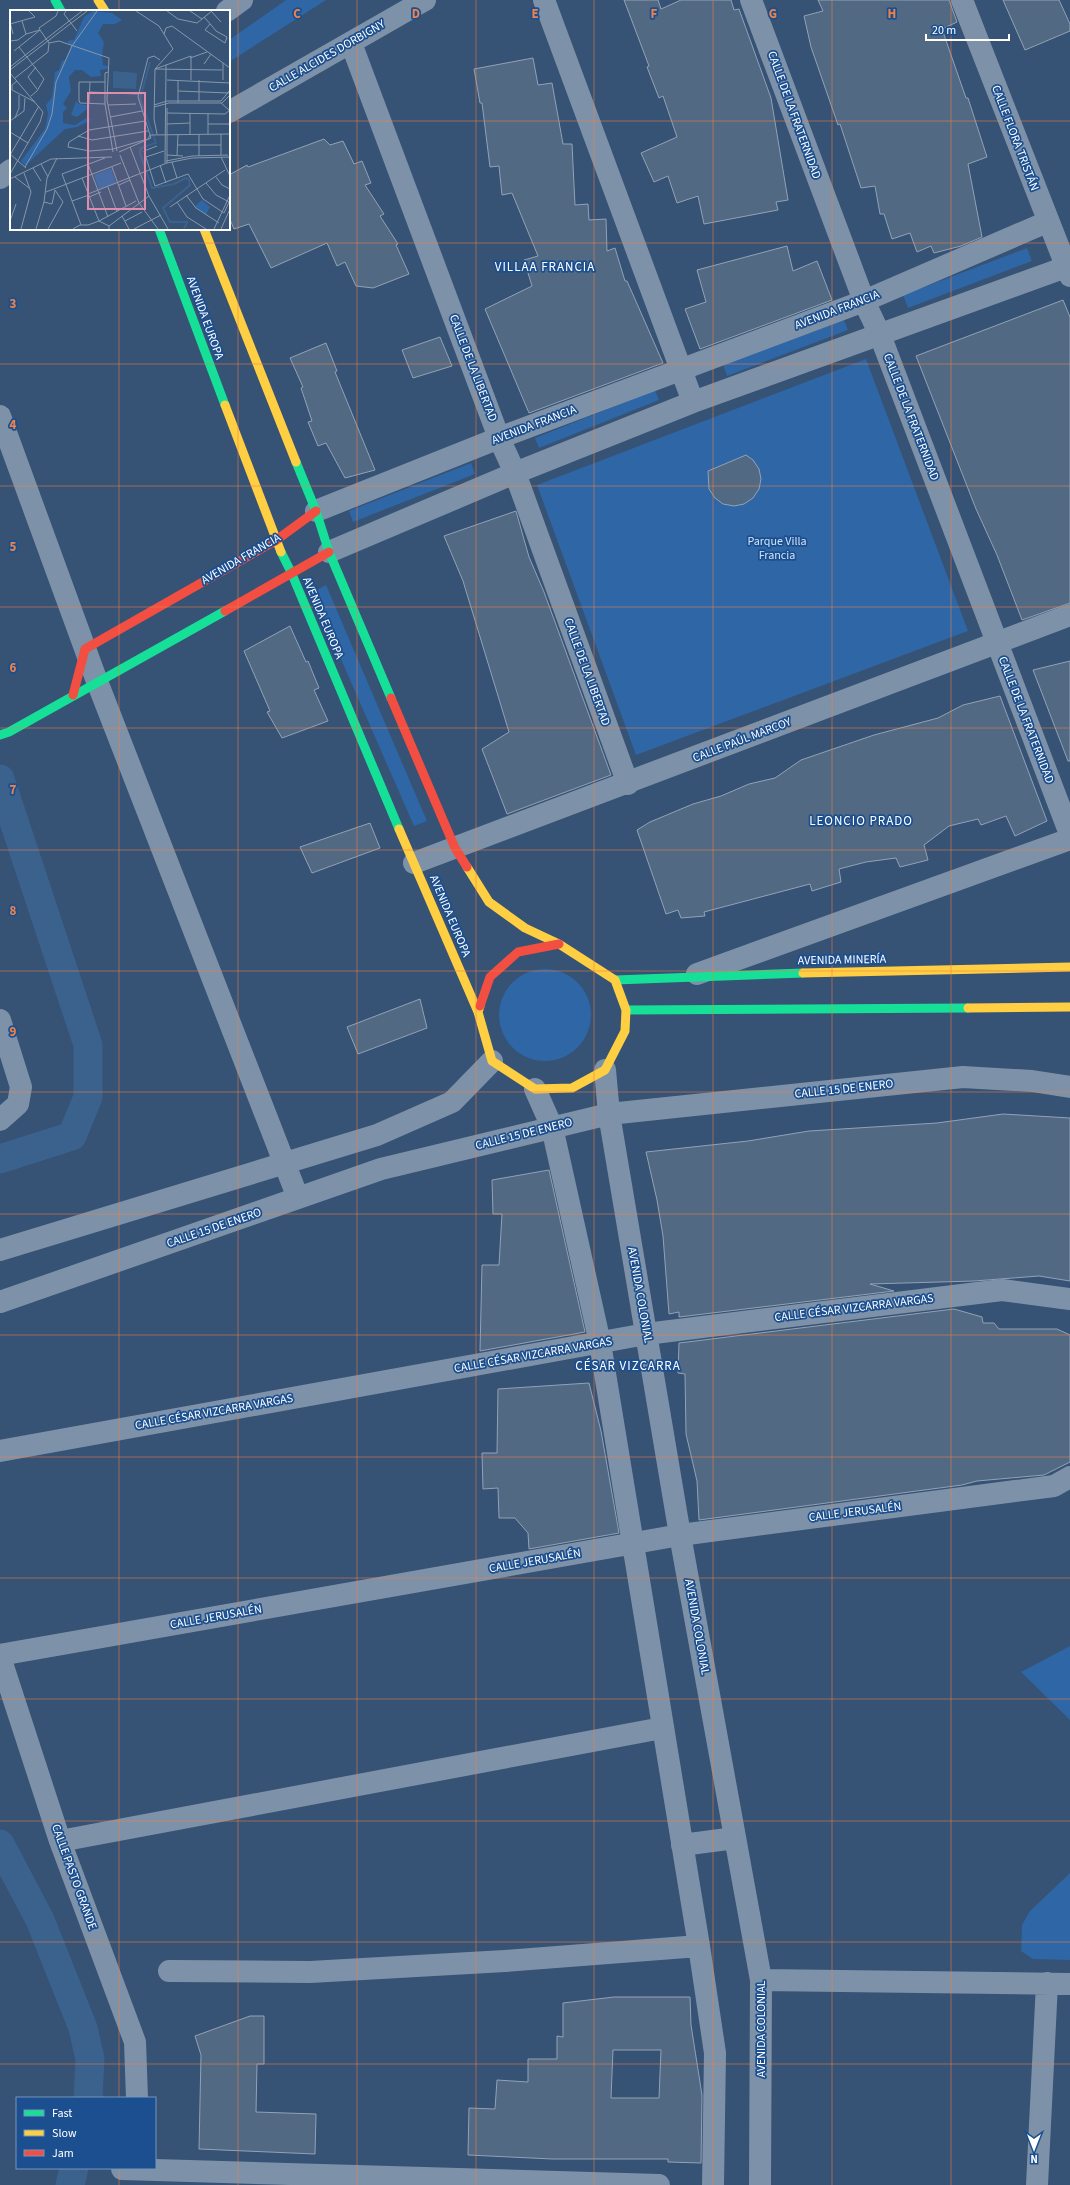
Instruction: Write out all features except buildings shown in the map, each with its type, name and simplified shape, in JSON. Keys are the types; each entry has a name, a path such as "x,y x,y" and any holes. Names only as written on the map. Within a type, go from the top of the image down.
{"main road":[{"path":"55,0 60,10"},
{"path":"98,0 104,10"},
{"name":"AVENIDA EUROPA","path":"159,230 275,541 291,572 478,1012 492,1061"},
{"path":"204,230 316,511 329,552 455,848 489,902 525,928 559,944 615,980 626,1010 626,1031 605,1070 572,1088 535,1089 492,1061"},
{"name":"AVENIDA FRANCIA","path":"85,649 275,541 316,511"},
{"path":"4,733 73,695 98,684 291,572 329,552"},
{"path":"73,695 85,649"},
{"path":"478,1012 490,977 518,952 559,944"},
{"name":"AVENIDA MINERÍA","path":"615,980 693,976 1070,967"},
{"path":"626,1010 1070,1008"}],"street":[{"path":"228,10 242,0"},
{"name":"CALLE ALCIDES DORBIGNY","path":"230,111 425,0"},
{"path":"544,0 693,402"},
{"name":"CALLE DE LA FRATERNIDAD","path":"751,0 864,301 880,335 1070,834"},
{"name":"CALLE FLORA TRISTÁN","path":"962,0 1047,222 1066,259"},
{"name":"CALLE DE LA LIBERTAD","path":"351,43 499,438 515,473 628,784"},
{"path":"0,178 10,171"},
{"name":"AVENIDA FRANCIA","path":"316,511 499,438 864,301 1047,222"},
{"path":"329,552 515,473 693,402 880,335 1066,259"},
{"path":"0,416 98,684 298,1198"},
{"name":"CALLE PAÚL MARCOY","path":"414,863 628,784 1070,615"},
{"path":"693,976 1070,839"},
{"path":"0,1020 21,1087 18,1104 0,1120"},
{"path":"0,1250 376,1135 452,1102 492,1061"},
{"name":"AVENIDA COLONIAL","path":"605,1070 609,1114 680,1536 761,1980 760,2185"},
{"name":"CALLE 15 DE ENERO","path":"0,1302 381,1170 609,1114 963,1077 1032,1081 1070,1087"},
{"path":"535,1089 552,1127 600,1343 699,1946 715,2053 713,2185"},
{"name":"CALLE CÉSAR VIZCARRA VARGAS","path":"0,1451 646,1334 1002,1290 1070,1299"},
{"name":"CALLE JERUSALÉN","path":"0,1656 680,1536 1054,1486 1070,1477"},
{"name":"CALLE PASTO GRANDE","path":"0,1656 60,1841 135,2042 137,2097"},
{"path":"60,1841 662,1728"},
{"path":"682,1845 735,1838"},
{"path":"169,1971 310,1972 505,1961 699,1946"},
{"path":"761,1980 1070,1984"},
{"path":"1037,2185 1047,1983"},
{"path":"121,2174 659,2185"}],"green space":[{"path":"286,0 326,0 230,61 230,39"},
{"path":"1027,248 1032,261 908,308 903,295"},
{"path":"844,320 848,330 727,376 723,365"},
{"name":"Parque Villa Francia","path":"866,359 968,631 636,755 537,485"},
{"path":"655,390 659,400 539,448 535,438"},
{"path":"471,463 475,474 353,522 349,511"},
{"path":"326,585 427,821 414,826 312,593"},
{"path":"536,969 554,969 571,976 584,989 591,1006 591,1024 584,1041 571,1054 554,1061 536,1061 519,1054 506,1041 499,1024 499,1006 506,989 519,976"},
{"path":"1070,1646 1070,1720 1021,1672"},
{"path":"1070,1873 1070,1960 1033,1959 1021,1951 1022,1925 1030,1911"}],"waterway":[{"path":"0,779 88,1045 88,1097 72,1136 0,1159"},
{"path":"0,1844 40,1920 83,2028 90,2059 88,2097"},
{"path":"70,2185 74,2169"}],"traffic: fast":[{"path":"55,0 60,10"},
{"path":"159,230 225,405"},
{"path":"296,462 316,511 329,552 391,698"},
{"path":"281,552 291,572 399,829"},
{"path":"0,735 9,732 225,611"},
{"path":"615,980 803,973"},
{"path":"626,1010 968,1008"}],"traffic: slow":[{"path":"98,0 104,10"},
{"path":"204,230 296,462"},
{"path":"225,405 281,552"},
{"path":"399,829 478,1012"},
{"path":"467,867 489,902 525,928 559,944"},
{"path":"480,1006 478,1012 492,1061 535,1089 572,1088 605,1070 625,1031 626,1010 615,980 559,944"},
{"path":"803,973 1070,967"},
{"path":"968,1008 1070,1007"}],"traffic: jam":[{"path":"73,695 85,649 275,541 316,511"},
{"path":"225,611 329,552"},
{"path":"391,698 455,848 467,867"},
{"path":"480,1006 490,977 518,952 559,944"}],"district":[{"name":"VILLAA FRANCIA","path":"545,267"},
{"name":"LEONCIO PRADO","path":"861,821"},
{"name":"CÉSAR VIZCARRA","path":"628,1366"}]}
